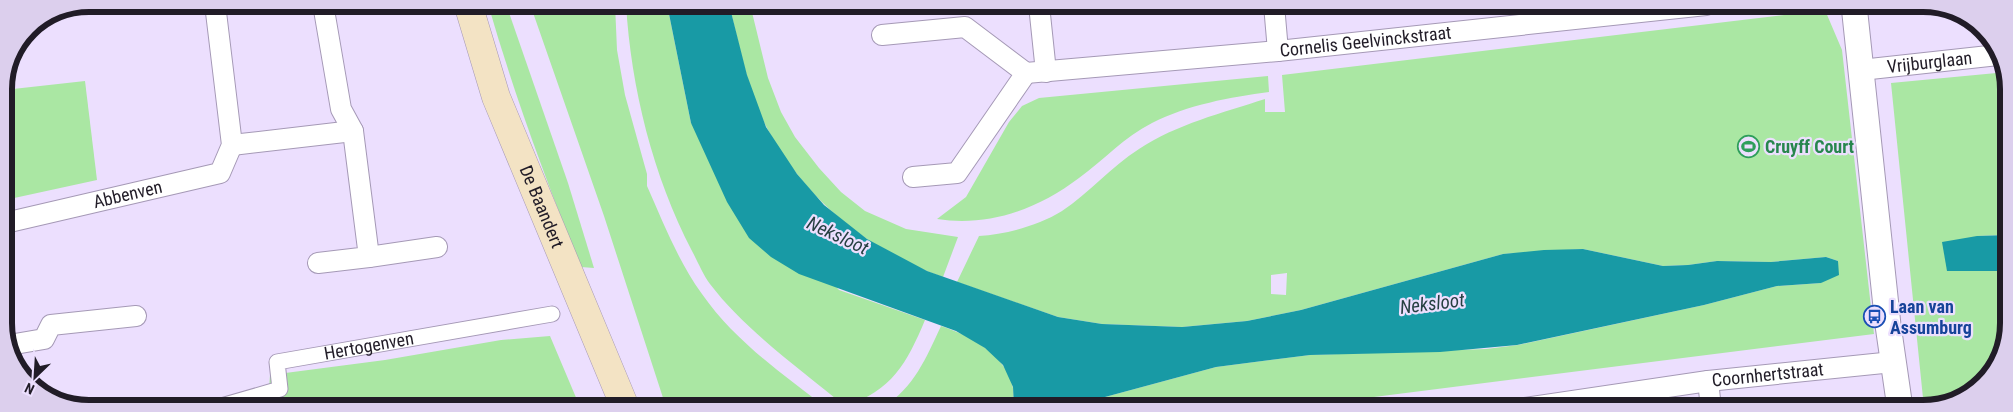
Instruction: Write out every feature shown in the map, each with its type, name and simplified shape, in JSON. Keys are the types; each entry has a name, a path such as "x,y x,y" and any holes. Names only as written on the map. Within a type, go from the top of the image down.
{"main road":[{"name":"De Baandert","path":"471,13 496,97 622,400"}],"street":[{"path":"216,13 232,145 352,131"},
{"path":"325,13 341,109 352,131 369,257"},
{"path":"913,177 957,173 1036,73 1039,13"},
{"path":"1275,13 1278,51"},
{"name":"Cornelis Geelvinckstraat","path":"1036,73 1278,51 1602,13"},
{"path":"1855,13 1899,400"},
{"path":"882,36 965,27 1036,73"},
{"name":"Vrijburglaan","path":"1862,70 1993,56"},
{"name":"Abbenven","path":"13,221 220,173 232,145"},
{"path":"318,263 438,248"},
{"name":"Hertogenven","path":"242,400 280,389 277,362 552,314"},
{"path":"16,344 44,339 51,325 136,316"},
{"name":"Coornhertstraat","path":"1581,400 1708,381 1893,362"},
{"path":"1708,381 1710,400"}],"shaded area":[{"path":"491,13 509,13 568,183 594,268 581,267 543,170"},
{"path":"533,13 615,13 617,50 625,95 647,174 647,186 678,255 702,294 743,341 816,400 664,400 604,216"},
{"path":"627,13 669,13 691,123 839,290 925,320 912,349 896,374 875,392 861,400 838,400 756,333 724,301 707,280 678,222 655,162 639,99"},
{"path":"731,13 752,13 768,78 781,112 795,137 841,192 865,211 906,229 958,237 943,277 889,253 864,237 819,199 799,177 767,128 754,99"},
{"path":"1800,13 1826,13 1842,50 1874,334 1374,397 1328,400 1099,400 1216,367 1310,355 1486,349 1518,345 1704,305 1777,286 1821,283 1838,261 1826,257 1771,262 1717,261 1663,266 1583,249 1503,254 1301,310 1247,321 1182,327 1102,324 1058,317 957,282 979,236 1022,228 1053,216 1072,204 1129,156 1154,140 1200,120 1265,99 1265,112 1285,112 1282,75","holes":["1287,273 1286,295 1271,294 1271,275"]},
{"path":"1998,73 1999,75 2000,235 1977,236 1992,269 2000,270 1999,337 1995,352 1987,365 1970,384 1957,392 1923,400 1891,83"},
{"path":"1268,76 1269,92 1209,103 1180,111 1152,123 1132,135 1063,189 1030,207 994,218 956,221 937,219 966,197 1009,122 1022,106 1039,98"},
{"path":"85,81 97,180 13,198 13,89"},
{"path":"941,326 952,330 975,341 995,356 1009,376 1013,388 1014,400 893,400 903,391 924,361"},
{"path":"550,336 577,400 268,400 270,375 385,360 501,340"}],"water":[{"name":"Neksloot","path":"669,13 731,13 747,75 766,127 797,174 824,205 867,239 927,271 1058,317 1102,324 1182,327 1247,321 1301,310 1503,254 1544,250 1583,249 1663,266 1717,261 1771,262 1826,257 1838,261 1839,275 1821,283 1777,286 1704,305 1517,345 1440,352 1310,355 1216,367 1099,400 1014,400 1013,387 1003,365 985,348 956,331 799,274 771,257 749,238 727,202 691,123"},
{"path":"2000,235 2000,271 1947,271 1942,242 1977,236"}],"place":[{"name":"Cruyff Court","path":"1749,147"},
{"name":"Laan van Assumburg","path":"1874,317"}]}
